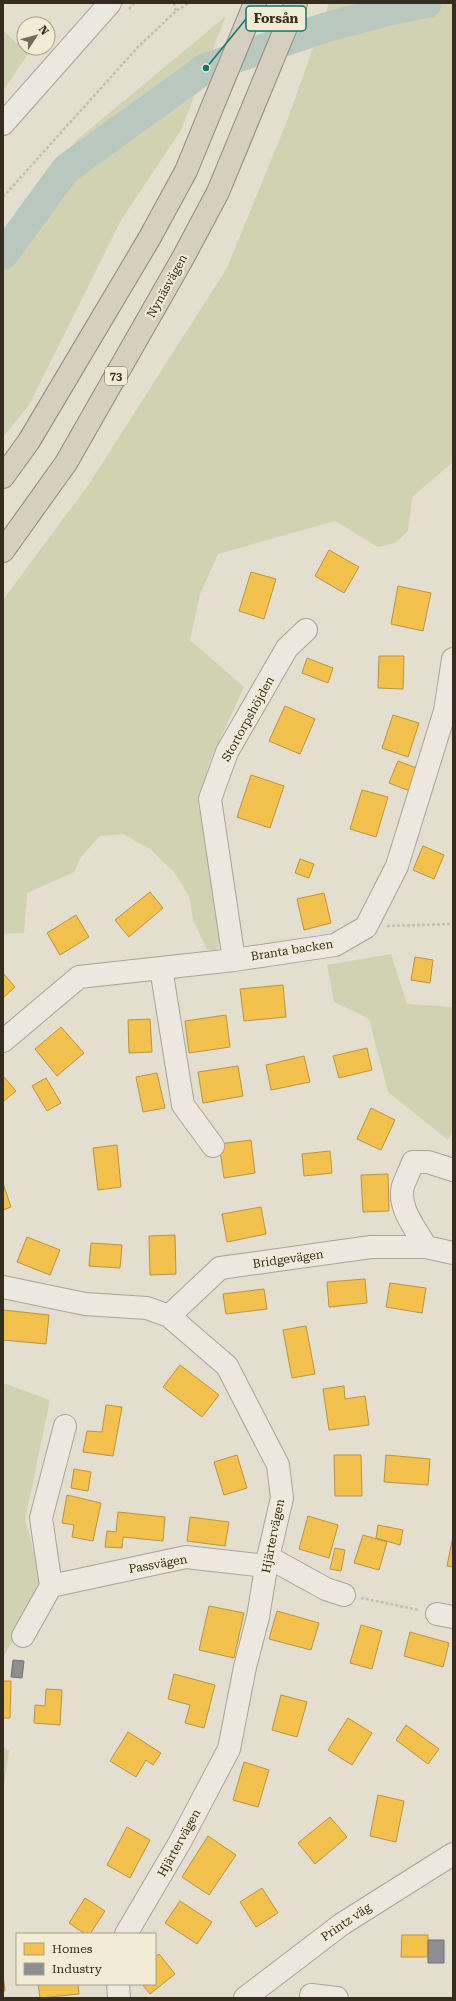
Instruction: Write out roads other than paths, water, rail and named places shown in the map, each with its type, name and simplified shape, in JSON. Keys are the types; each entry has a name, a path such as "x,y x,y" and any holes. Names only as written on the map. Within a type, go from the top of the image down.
{"highway":[{"path":"3,477 37,428 149,238 186,171 255,3"},
{"name":"Nynäsvägen","path":"3,552 66,463 184,256 218,192 296,3"}],"street":[{"path":"3,124 110,3"},
{"name":"Stortorpshöjden","path":"234,960 210,799 227,752 287,648 306,630"},
{"name":"Branta backen","path":"3,1041 79,978 234,960 335,945 366,926 397,866 445,711 453,659"},
{"path":"162,968 184,1105 213,1146"},
{"path":"426,1247 401,1200 403,1187 413,1162 428,1162 453,1170"},
{"name":"Bridgevägen","path":"168,1316 220,1268 372,1247 426,1247 453,1253"},
{"name":"Hjärtervägen","path":"3,1287 85,1304 147,1308 168,1316 227,1366 278,1465 282,1498 267,1562 258,1617 245,1667 229,1749 180,1842 127,1933"},
{"path":"23,1636 51,1586 41,1518 65,1426"},
{"name":"Passvägen","path":"51,1586 186,1557 267,1562"},
{"path":"267,1562 326,1589 344,1595"},
{"name":"Printz väg","path":"245,1998 342,1924 453,1854"},
{"path":"118,1985 119,1998"},
{"path":"311,1995 337,1998"}],"waterway":[{"path":"3,255 66,169 206,68 324,28 391,10 427,3"}],"place":[{"name":"Forsån","path":"206,68"}]}
